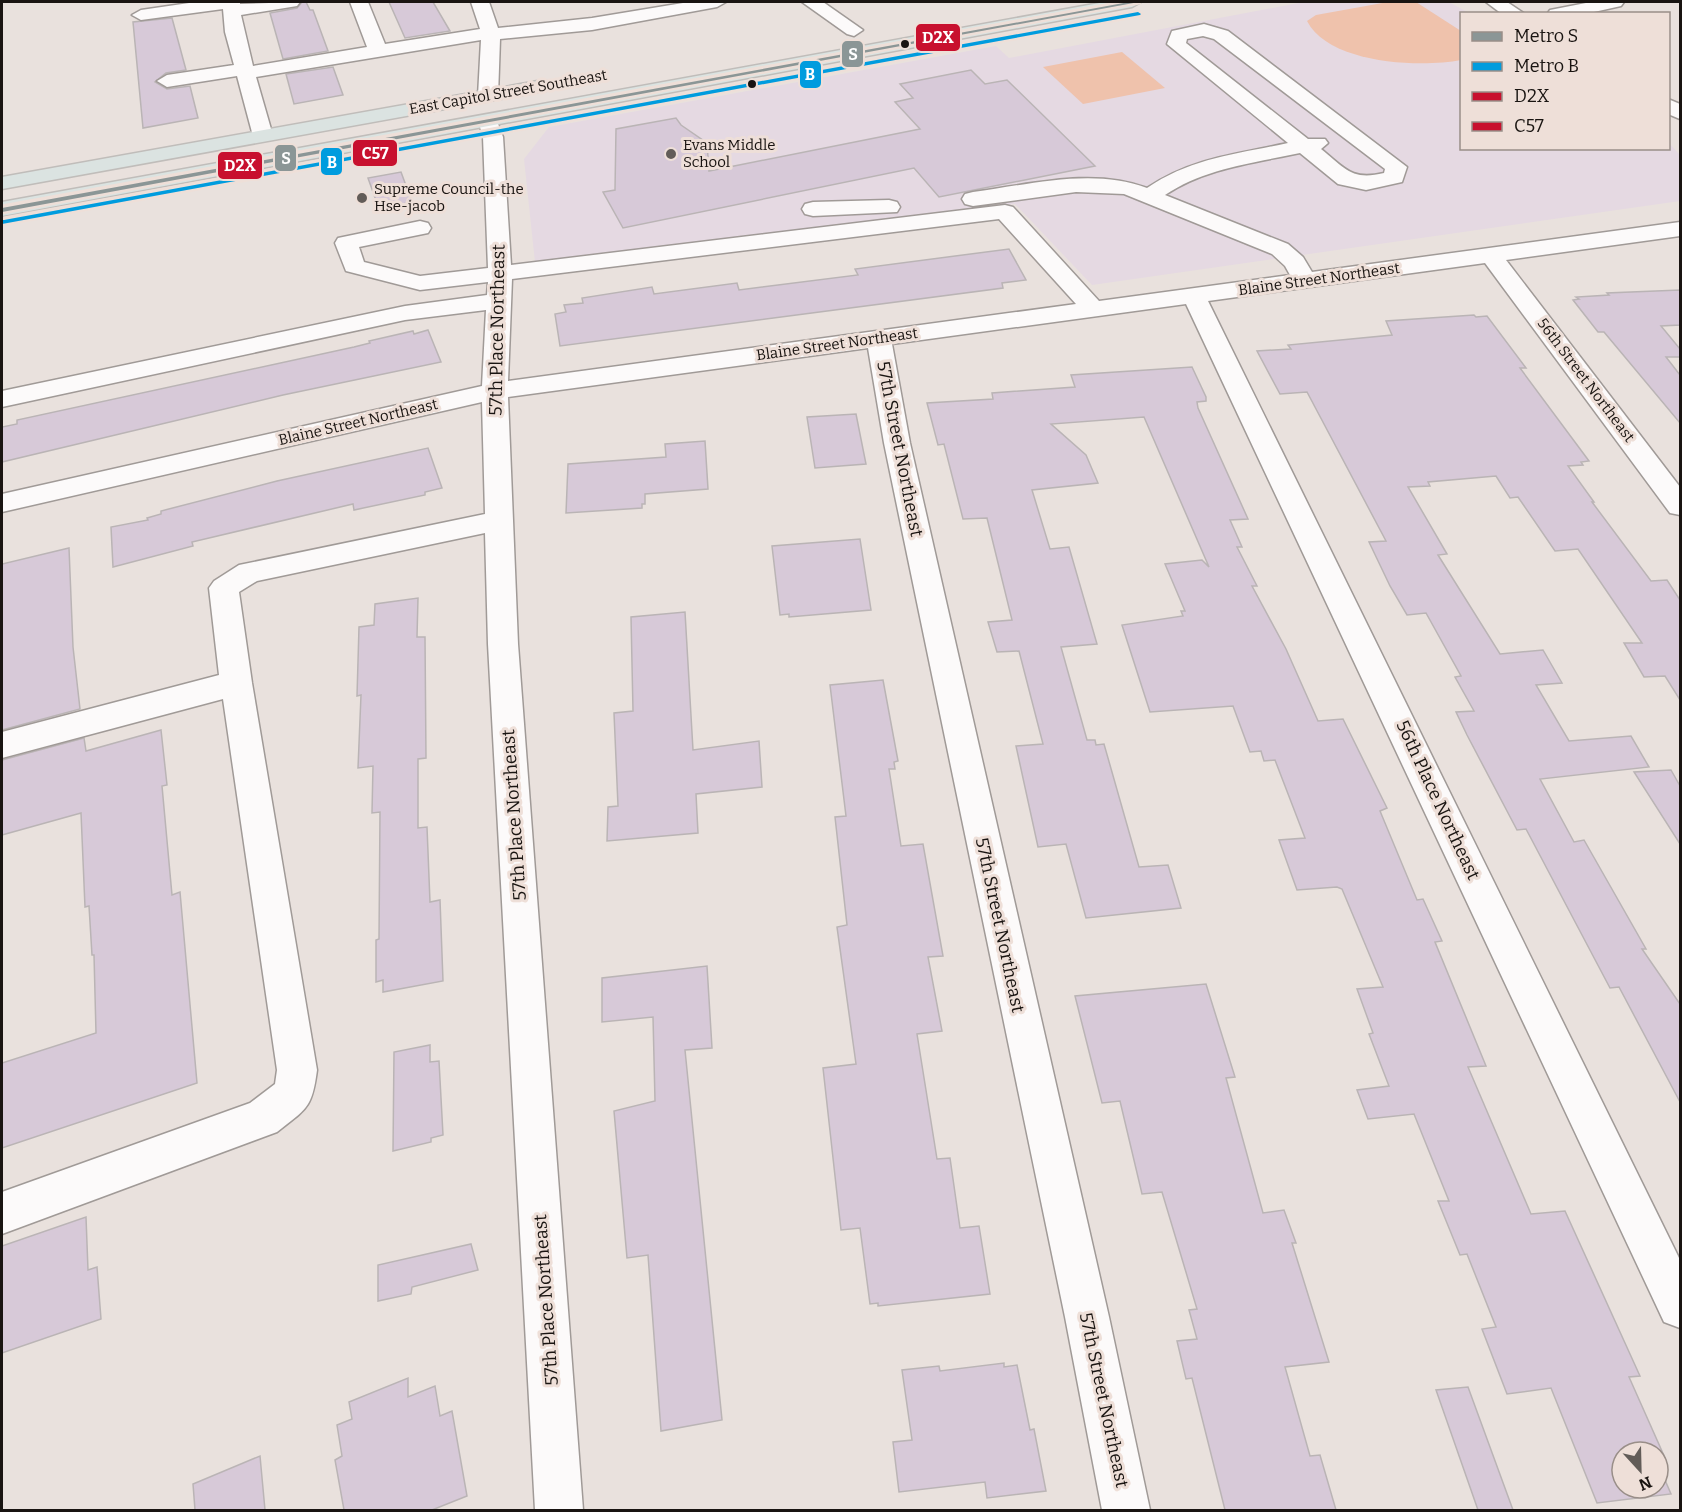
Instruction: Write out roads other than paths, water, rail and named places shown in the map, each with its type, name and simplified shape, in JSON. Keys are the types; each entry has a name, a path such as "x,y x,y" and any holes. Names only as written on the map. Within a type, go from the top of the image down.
{"main road":[{"path":"2,209 488,108 1132,2"},
{"path":"831,34 864,29"},
{"name":"East Capitol Street Southeast","path":"2,183 263,136 488,108 565,82"}],"street":[{"path":"141,15 231,5 291,2"},
{"path":"359,2 378,50"},
{"name":"57th Place Northeast","path":"480,2 490,34 488,108 493,136 499,287 495,391 503,644 560,1510"},
{"path":"167,81 490,34 592,24 717,2"},
{"path":"811,2 864,29"},
{"path":"1495,2 1512,12"},
{"path":"1566,12 1615,2"},
{"path":"231,5 245,71 263,136"},
{"path":"1204,30 1221,35 1354,135 1396,167 1394,177 1366,184 1346,179 1176,44 1179,35 1204,30"},
{"path":"1150,196 1179,176 1202,168 1354,135"},
{"path":"813,209 931,205 1076,185 1127,188 1280,249 1295,262 1305,281"},
{"path":"2,399 405,313 499,287 1005,212 1093,309"},
{"path":"420,228 346,243 354,266 420,283 499,287"},
{"name":"Blaine Street Northeast","path":"2,503 495,391 1680,229"},
{"name":"56th Street Northeast","path":"1491,255 1680,506"},
{"name":"56th Place Northeast","path":"1194,296 1680,1306"},
{"name":"57th Street Northeast","path":"879,338 897,443 1087,1317 1126,1510"},
{"path":"2,1213 263,1118 294,1094 297,1070 236,683 224,588 249,572 499,521"},
{"path":"2,744 236,683"}],"metro line":[{"name":"S","path":"2,210 1136,2"},
{"name":"B","path":"4,222 1138,14"}],"place":[{"name":"Evans Middle School","path":"671,154"},
{"name":"Supreme Council-the Hse-jacob","path":"362,198"}]}
